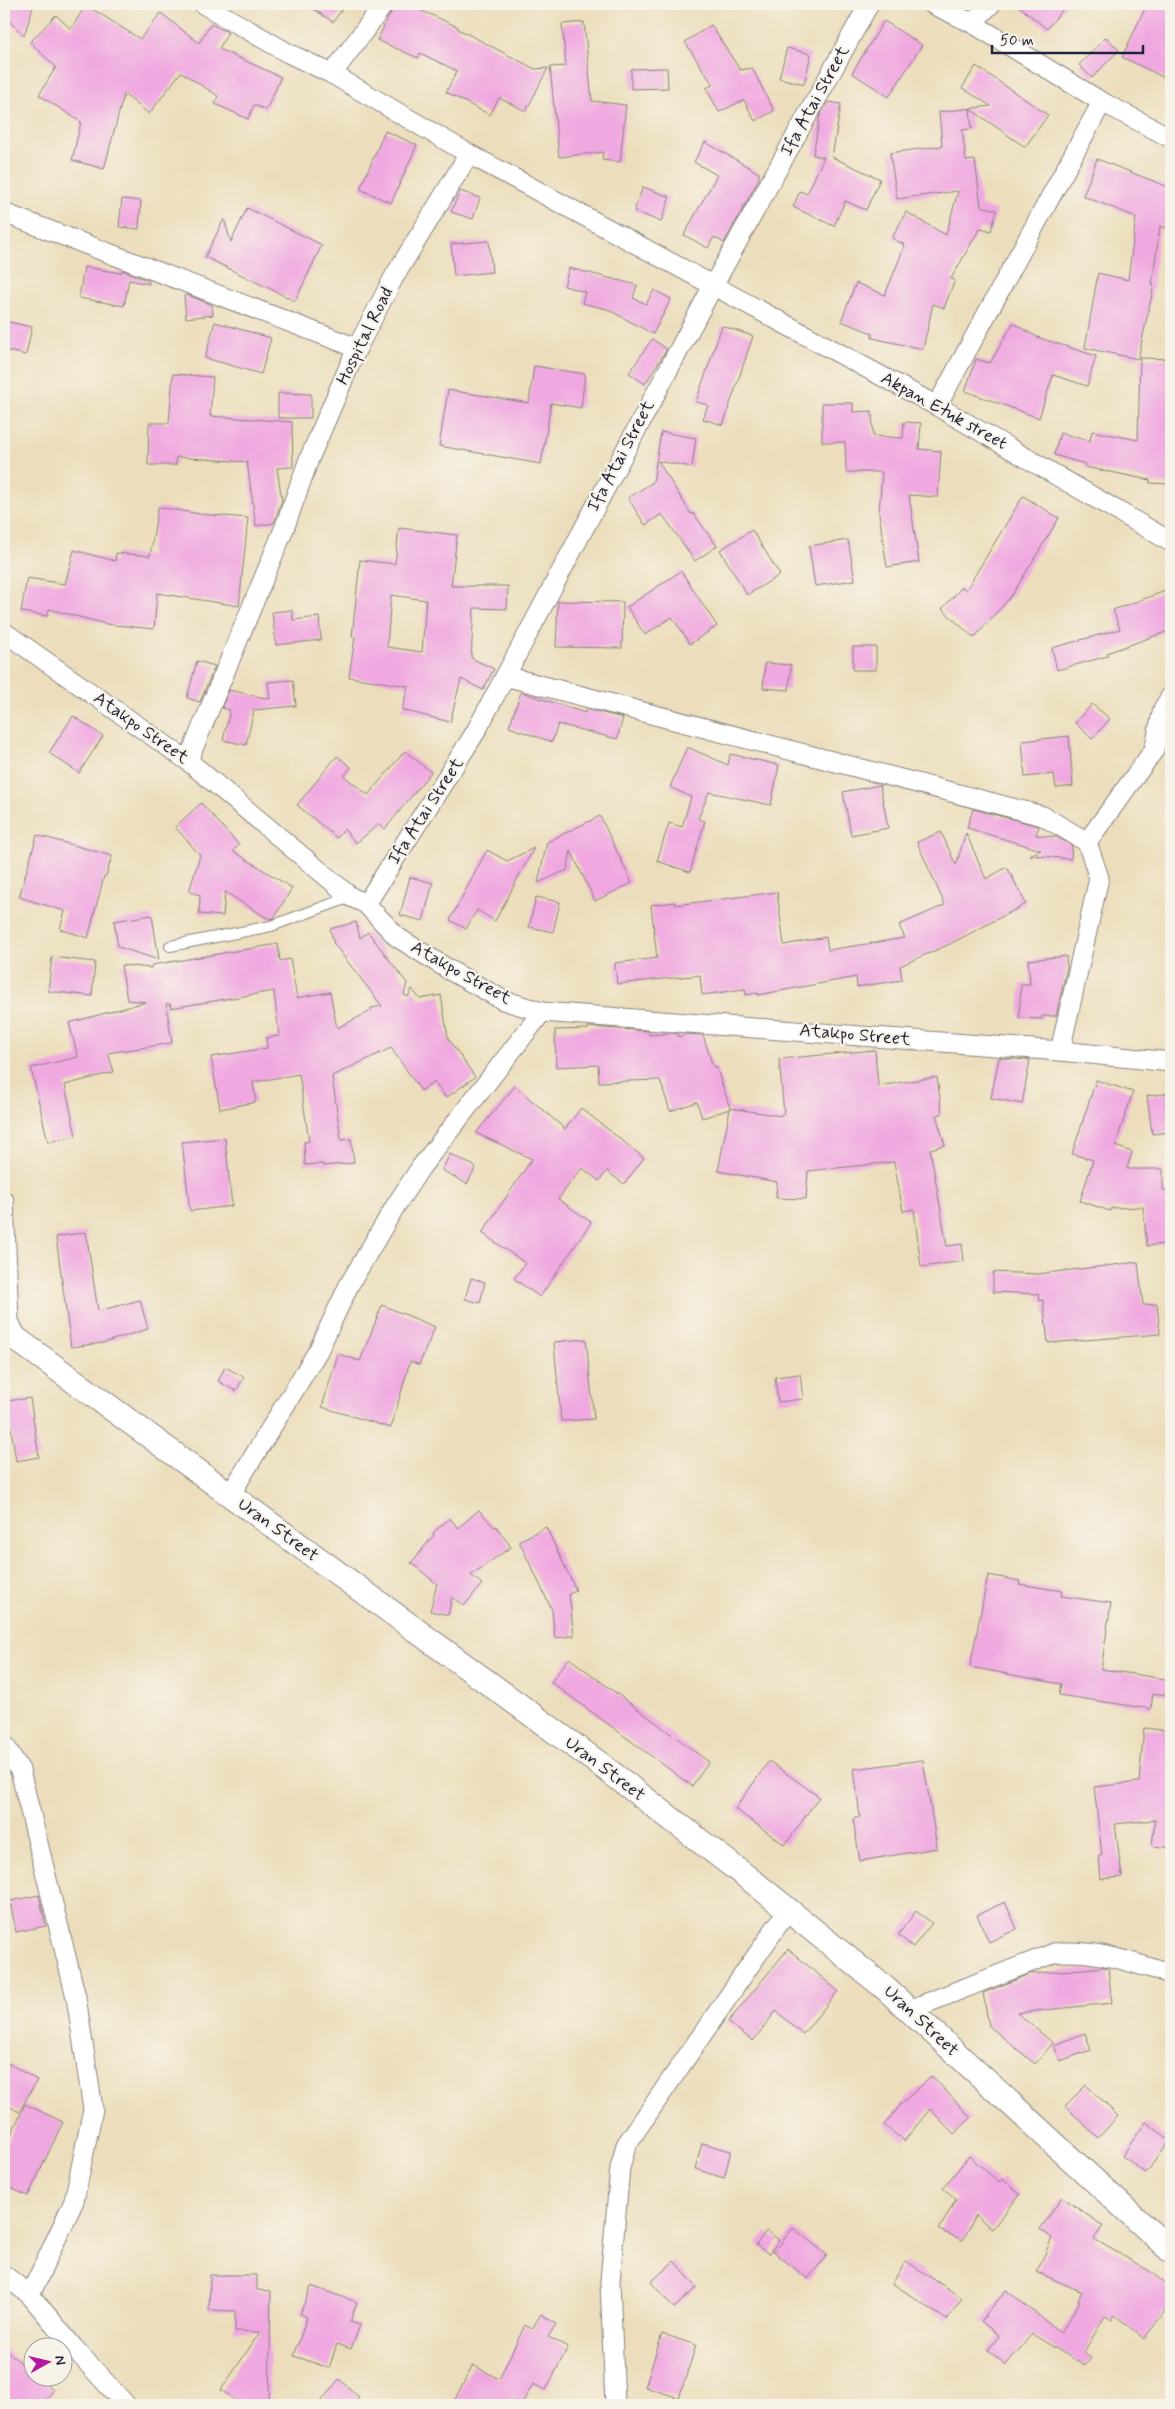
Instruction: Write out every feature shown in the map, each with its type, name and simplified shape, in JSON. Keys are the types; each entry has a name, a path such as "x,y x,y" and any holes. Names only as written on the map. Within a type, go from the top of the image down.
{"street":[{"name":"Akpan Etuk street","path":"203,4 288,52 332,74 468,154 714,284 937,406 1171,542"},
{"path":"332,74 384,4"},
{"name":"Ifa Atai Street","path":"359,901 475,733 714,284 869,4"},
{"path":"932,4 972,23 1102,102 1171,138"},
{"path":"972,23 991,4"},
{"path":"937,406 1102,102"},
{"name":"Hospital Road","path":"188,761 284,529 309,459 357,348 394,277 468,154"},
{"path":"4,213 357,348"},
{"name":"Atakpo Street","path":"4,632 188,761 359,901 397,937 451,971 503,1000 542,1012 1060,1051 1171,1062"},
{"path":"505,676 1043,816 1087,842 1099,878 1060,1051"},
{"path":"1087,842 1154,750 1163,709 1171,696"},
{"path":"230,1494 318,1351 349,1285 401,1197 421,1167 542,1012"},
{"path":"4,1202 9,1321 12,1336"},
{"name":"Uran Street","path":"12,1336 601,1765 788,1910 885,1988 1171,2251"},
{"path":"4,1744 20,1770 76,1997 93,2109 74,2201 30,2295"},
{"path":"615,2405 610,2280 620,2168 626,2145 788,1910"},
{"path":"909,2010 1054,1953 1074,1950 1097,1954 1171,1974"},
{"path":"4,2275 30,2295 74,2348 126,2405"}],"lane":[{"path":"170,946 271,926 359,901"}],"building":[{"path":"4,4 34,4 24,36 4,16"},
{"path":"306,4 346,4 333,22"},
{"path":"395,4 407,4 458,27 458,29 535,69 548,68 526,111 499,98 490,115 446,92 457,71 420,53 418,58 377,40"},
{"path":"1016,4 1067,4 1047,29"},
{"path":"1147,4 1171,4 1171,81 1122,57"},
{"path":"86,5 140,39 161,13 199,43 211,24 228,32 219,49 281,77 266,110 254,105 248,119 215,104 218,96 181,72 149,114 124,94 104,169 72,160 81,122 39,95 56,67 30,42 56,15 71,29"},
{"path":"884,21 922,45 889,97 852,73"},
{"path":"584,22 592,101 626,105 620,162 602,160 603,152 559,157 550,67 566,66 562,24"},
{"path":"711,25 740,70 752,68 774,111 755,121 744,100 719,112 706,88 713,85 685,42"},
{"path":"1106,37 1119,50 1092,78 1079,65"},
{"path":"787,48 811,54 804,84 779,78"},
{"path":"976,66 1048,115 1025,147 970,109 972,129 962,130 966,161 975,160 981,206 997,210 991,231 980,228 951,279 955,280 944,308 933,304 923,349 872,338 872,333 841,321 856,283 885,295 905,245 892,238 906,212 946,235 958,191 897,199 890,153 942,146 939,112 991,106 962,88"},
{"path":"667,68 668,88 631,89 631,69"},
{"path":"828,102 841,104 832,157 880,179 866,210 845,201 834,226 793,207 800,191 807,194 824,157 813,155 820,115"},
{"path":"385,131 417,145 391,203 360,189"},
{"path":"705,142 759,173 759,179 724,243 714,237 708,248 684,235 717,175 694,162"},
{"path":"1097,159 1171,188 1171,230 1160,226 1152,285 1154,285 1138,359 1085,348 1098,273 1128,280 1136,217 1083,196"},
{"path":"643,187 670,197 661,222 634,211"},
{"path":"460,191 480,198 473,219 451,212"},
{"path":"122,199 141,201 139,229 119,227"},
{"path":"247,208 322,245 295,301 205,257 224,219 231,242"},
{"path":"489,241 492,272 454,276 451,244"},
{"path":"84,267 121,273 122,270 149,281 149,284 129,280 124,306 79,298"},
{"path":"569,268 637,285 633,298 646,304 654,290 671,299 653,334 607,309 582,303 585,292 564,286"},
{"path":"188,295 212,305 213,315 186,318 184,296"},
{"path":"4,321 32,327 26,355 4,350"},
{"path":"215,322 271,338 261,374 205,358"},
{"path":"1013,323 1037,337 1096,356 1087,386 1053,375 1039,418 965,391 976,359 990,363"},
{"path":"722,326 753,336 723,425 703,419 708,405 696,402"},
{"path":"652,339 667,349 645,384 629,373"},
{"path":"1140,358 1171,359 1171,484 1150,483 1150,480 1085,467 1085,464 1054,455 1060,433 1090,441 1092,431 1138,440"},
{"path":"534,366 585,374 581,408 551,403 541,464 439,446 448,390 529,403"},
{"path":"173,374 213,377 210,416 292,422 293,467 277,468 282,500 274,523 256,526 247,462 176,457 176,465 148,465 149,423 169,423"},
{"path":"278,393 311,394 311,418 278,418"},
{"path":"822,403 853,403 853,412 872,411 873,436 903,438 904,422 921,423 919,449 941,451 938,497 909,495 919,562 887,567 879,513 882,472 846,472 845,442 822,442"},
{"path":"661,432 696,438 692,467 658,461 691,514 693,513 717,546 695,561 662,514 645,525 628,498 653,482"},
{"path":"1023,496 1059,518 1012,595 974,638 942,609 962,587 966,590"},
{"path":"158,507 200,514 248,518 239,606 157,593 154,629 106,624 49,609 48,616 21,612 27,578 65,584 74,550 115,561 116,553 150,556"},
{"path":"399,528 457,535 451,586 508,586 507,609 474,608 471,658 494,669 483,690 461,679 450,722 402,710 408,686 349,677 355,637 352,637 360,560 395,564","holes":["391,595 426,600 422,652 387,647"]},
{"path":"752,530 780,575 747,595 720,550"},
{"path":"848,540 855,580 815,586 809,546"},
{"path":"681,571 717,626 690,644 672,617 645,635 627,607"},
{"path":"1171,589 1171,630 1107,653 1108,656 1057,670 1052,648 1120,629 1113,610"},
{"path":"558,601 623,602 622,648 556,647"},
{"path":"292,610 293,620 319,617 321,640 276,645 272,612"},
{"path":"853,647 876,647 876,670 853,670"},
{"path":"197,661 215,666 200,702 187,698"},
{"path":"765,663 791,665 789,690 763,688"},
{"path":"293,680 296,706 254,710 246,745 223,740 230,710 222,708 229,690 270,699 268,682"},
{"path":"521,692 585,713 586,709 623,718 617,739 558,724 552,742 509,727"},
{"path":"1092,704 1110,719 1092,739 1075,723"},
{"path":"73,716 103,736 79,773 49,753"},
{"path":"1069,736 1073,786 1056,788 1054,774 1025,777 1022,741"},
{"path":"687,747 728,765 730,754 779,765 771,805 709,792 698,819 705,821 690,872 657,861 669,823 682,827 691,797 670,787"},
{"path":"405,751 431,772 385,829 379,824 356,843 344,829 337,838 297,805 337,756 351,767 344,776 368,795"},
{"path":"880,785 888,828 851,835 843,792"},
{"path":"201,803 239,845 233,851 292,888 274,918 269,919 225,892 223,916 199,914 200,895 189,892 200,855 175,827"},
{"path":"973,809 1039,826 1036,835 1057,837 1072,846 1071,859 1030,855 1041,850 967,828"},
{"path":"600,816 632,883 595,901 571,851 567,870 538,883 547,842"},
{"path":"941,832 956,865 966,833 986,879 1007,867 1026,904 950,944 900,966 902,980 857,987 856,977 758,995 758,993 746,995 745,989 702,995 700,975 617,984 615,963 657,958 651,905 675,902 675,905 777,892 784,945 826,937 828,950 905,938 899,925 945,905 917,842"},
{"path":"37,835 112,856 106,876 104,876 88,938 60,929 65,911 19,897"},
{"path":"534,848 495,921 477,910 466,929 450,920 487,850 507,861"},
{"path":"410,877 433,883 423,921 400,915"},
{"path":"536,897 560,902 553,932 529,927"},
{"path":"152,915 159,960 118,947 114,921"},
{"path":"356,922 360,938 368,932 407,983 404,995 408,997 412,989 420,999 441,995 448,1038 475,1077 446,1098 434,1082 421,1091 391,1048 332,1076 341,1140 351,1139 354,1163 323,1166 323,1164 305,1165 304,1142 309,1141 299,1074 253,1082 256,1102 220,1109 211,1057 267,1048 266,1038 279,1036 274,991 171,1008 170,1004 166,1004 172,1043 108,1053 114,1072 65,1085 76,1136 48,1142 31,1068 78,1057 69,1023 146,1002 127,1000 121,965 151,968 152,965 278,944 280,961 290,959 297,998 330,992 337,1028 371,1011 371,1008 382,1006 334,944 330,929"},
{"path":"1066,956 1067,967 1056,1016 1042,1016 1042,1019 1019,1018 1021,984 1030,984 1028,960"},
{"path":"52,957 95,962 92,996 48,991"},
{"path":"588,1027 649,1031 649,1035 672,1033 678,1034 678,1037 686,1034 703,1035 713,1067 716,1066 730,1108 781,1116 781,1114 784,1114 779,1059 875,1050 878,1086 937,1077 942,1114 936,1115 945,1145 930,1149 947,1246 962,1244 964,1261 921,1267 914,1209 903,1211 894,1162 808,1171 806,1199 776,1198 777,1182 718,1171 730,1109 702,1118 697,1102 670,1111 660,1080 599,1082 598,1065 556,1067 555,1030 588,1029"},
{"path":"999,1058 1030,1060 1022,1104 991,1098"},
{"path":"1096,1080 1133,1092 1115,1146 1132,1152 1127,1169 1163,1169 1163,1190 1171,1191 1171,1243 1147,1246 1143,1207 1111,1208 1110,1211 1080,1201 1093,1160 1072,1154"},
{"path":"515,1086 565,1129 581,1108 644,1158 624,1184 607,1171 599,1181 582,1168 558,1199 591,1222 540,1297 514,1279 525,1263 482,1233 532,1159 476,1133"},
{"path":"1171,1093 1171,1132 1152,1134 1147,1096"},
{"path":"225,1138 232,1206 190,1211 182,1142"},
{"path":"450,1154 476,1167 467,1184 442,1170"},
{"path":"86,1232 98,1311 140,1300 148,1329 103,1343 71,1347 56,1237"},
{"path":"1138,1262 1143,1305 1157,1304 1160,1334 1048,1343 1043,1300 1039,1301 1038,1294 993,1292 993,1272 1038,1274"},
{"path":"471,1278 485,1282 480,1303 465,1299"},
{"path":"382,1305 435,1327 419,1365 410,1361 391,1428 322,1407 338,1354 360,1361"},
{"path":"586,1339 594,1419 561,1421 554,1342"},
{"path":"225,1367 244,1377 236,1391 218,1381"},
{"path":"800,1374 803,1399 778,1402 775,1377"},
{"path":"30,1398 39,1457 16,1461 7,1401"},
{"path":"479,1510 494,1527 496,1526 511,1547 471,1575 482,1584 464,1606 452,1597 448,1615 430,1611 437,1584 411,1563 434,1535 433,1533 450,1518 458,1528"},
{"path":"546,1527 576,1590 569,1594 574,1636 555,1638 552,1610 519,1541"},
{"path":"988,1575 1020,1581 1019,1584 1062,1591 1061,1596 1111,1603 1101,1669 1171,1680 1171,1696 1153,1693 1151,1709 1059,1695 1061,1684 970,1667"},
{"path":"569,1658 709,1762 692,1786 551,1682"},
{"path":"1144,1728 1171,1731 1171,1848 1152,1846 1155,1820 1115,1824 1122,1877 1101,1879 1099,1856 1102,1855 1094,1787 1139,1782"},
{"path":"923,1760 937,1848 860,1861 853,1819 860,1817 854,1769"},
{"path":"769,1761 819,1797 785,1845 735,1809"},
{"path":"39,1895 46,1926 16,1932 10,1901"},
{"path":"1005,1902 1017,1929 989,1942 977,1915"},
{"path":"916,1911 932,1923 913,1947 898,1935"},
{"path":"788,1949 838,1991 803,2034 776,2011 753,2041 728,2022"},
{"path":"1108,1968 1112,2003 1017,2013 1053,2043 1035,2064 989,2026 983,1993 1030,1974"},
{"path":"1085,2033 1091,2050 1060,2061 1054,2045"},
{"path":"4,2061 37,2080 19,2112 4,2103"},
{"path":"932,2076 971,2118 954,2134 930,2109 904,2141 884,2125 902,2103"},
{"path":"1086,2085 1118,2116 1098,2138 1065,2106"},
{"path":"25,2104 63,2122 28,2196 4,2185 4,2150"},
{"path":"1146,2122 1170,2140 1146,2173 1122,2156"},
{"path":"702,2143 731,2151 724,2178 695,2169"},
{"path":"969,2156 999,2182 1002,2179 1020,2194 992,2229 976,2215 963,2240 939,2230 956,2199 943,2188"},
{"path":"1062,2197 1103,2226 1094,2239 1151,2272 1171,2288 1171,2303 1144,2339 1115,2315 1112,2320 1105,2316 1084,2352 1091,2358 1085,2366 1032,2334 1006,2365 988,2350 999,2336 981,2321 1006,2290 1061,2333 1080,2301 1078,2300 1082,2292 1037,2272 1052,2238 1040,2229"},
{"path":"793,2228 827,2255 808,2279 774,2252"},
{"path":"766,2231 779,2240 769,2254 756,2245"},
{"path":"674,2261 697,2287 674,2308 651,2282"},
{"path":"906,2261 962,2298 947,2320 892,2283"},
{"path":"210,2275 257,2275 257,2290 271,2291 269,2405 243,2405 221,2390 260,2332 235,2331 235,2311 209,2310"},
{"path":"311,2286 357,2302 350,2322 360,2325 351,2349 337,2344 329,2368 294,2356 307,2317 300,2314"},
{"path":"541,2314 556,2324 548,2337 568,2347 546,2390 533,2384 521,2405 452,2405 473,2365 499,2379 525,2325 532,2329"},
{"path":"662,2334 696,2345 679,2398 645,2387"},
{"path":"4,2349 22,2364 22,2386 49,2386 54,2390 42,2405 4,2405"},
{"path":"339,2379 359,2397 352,2405 318,2405"}]}
